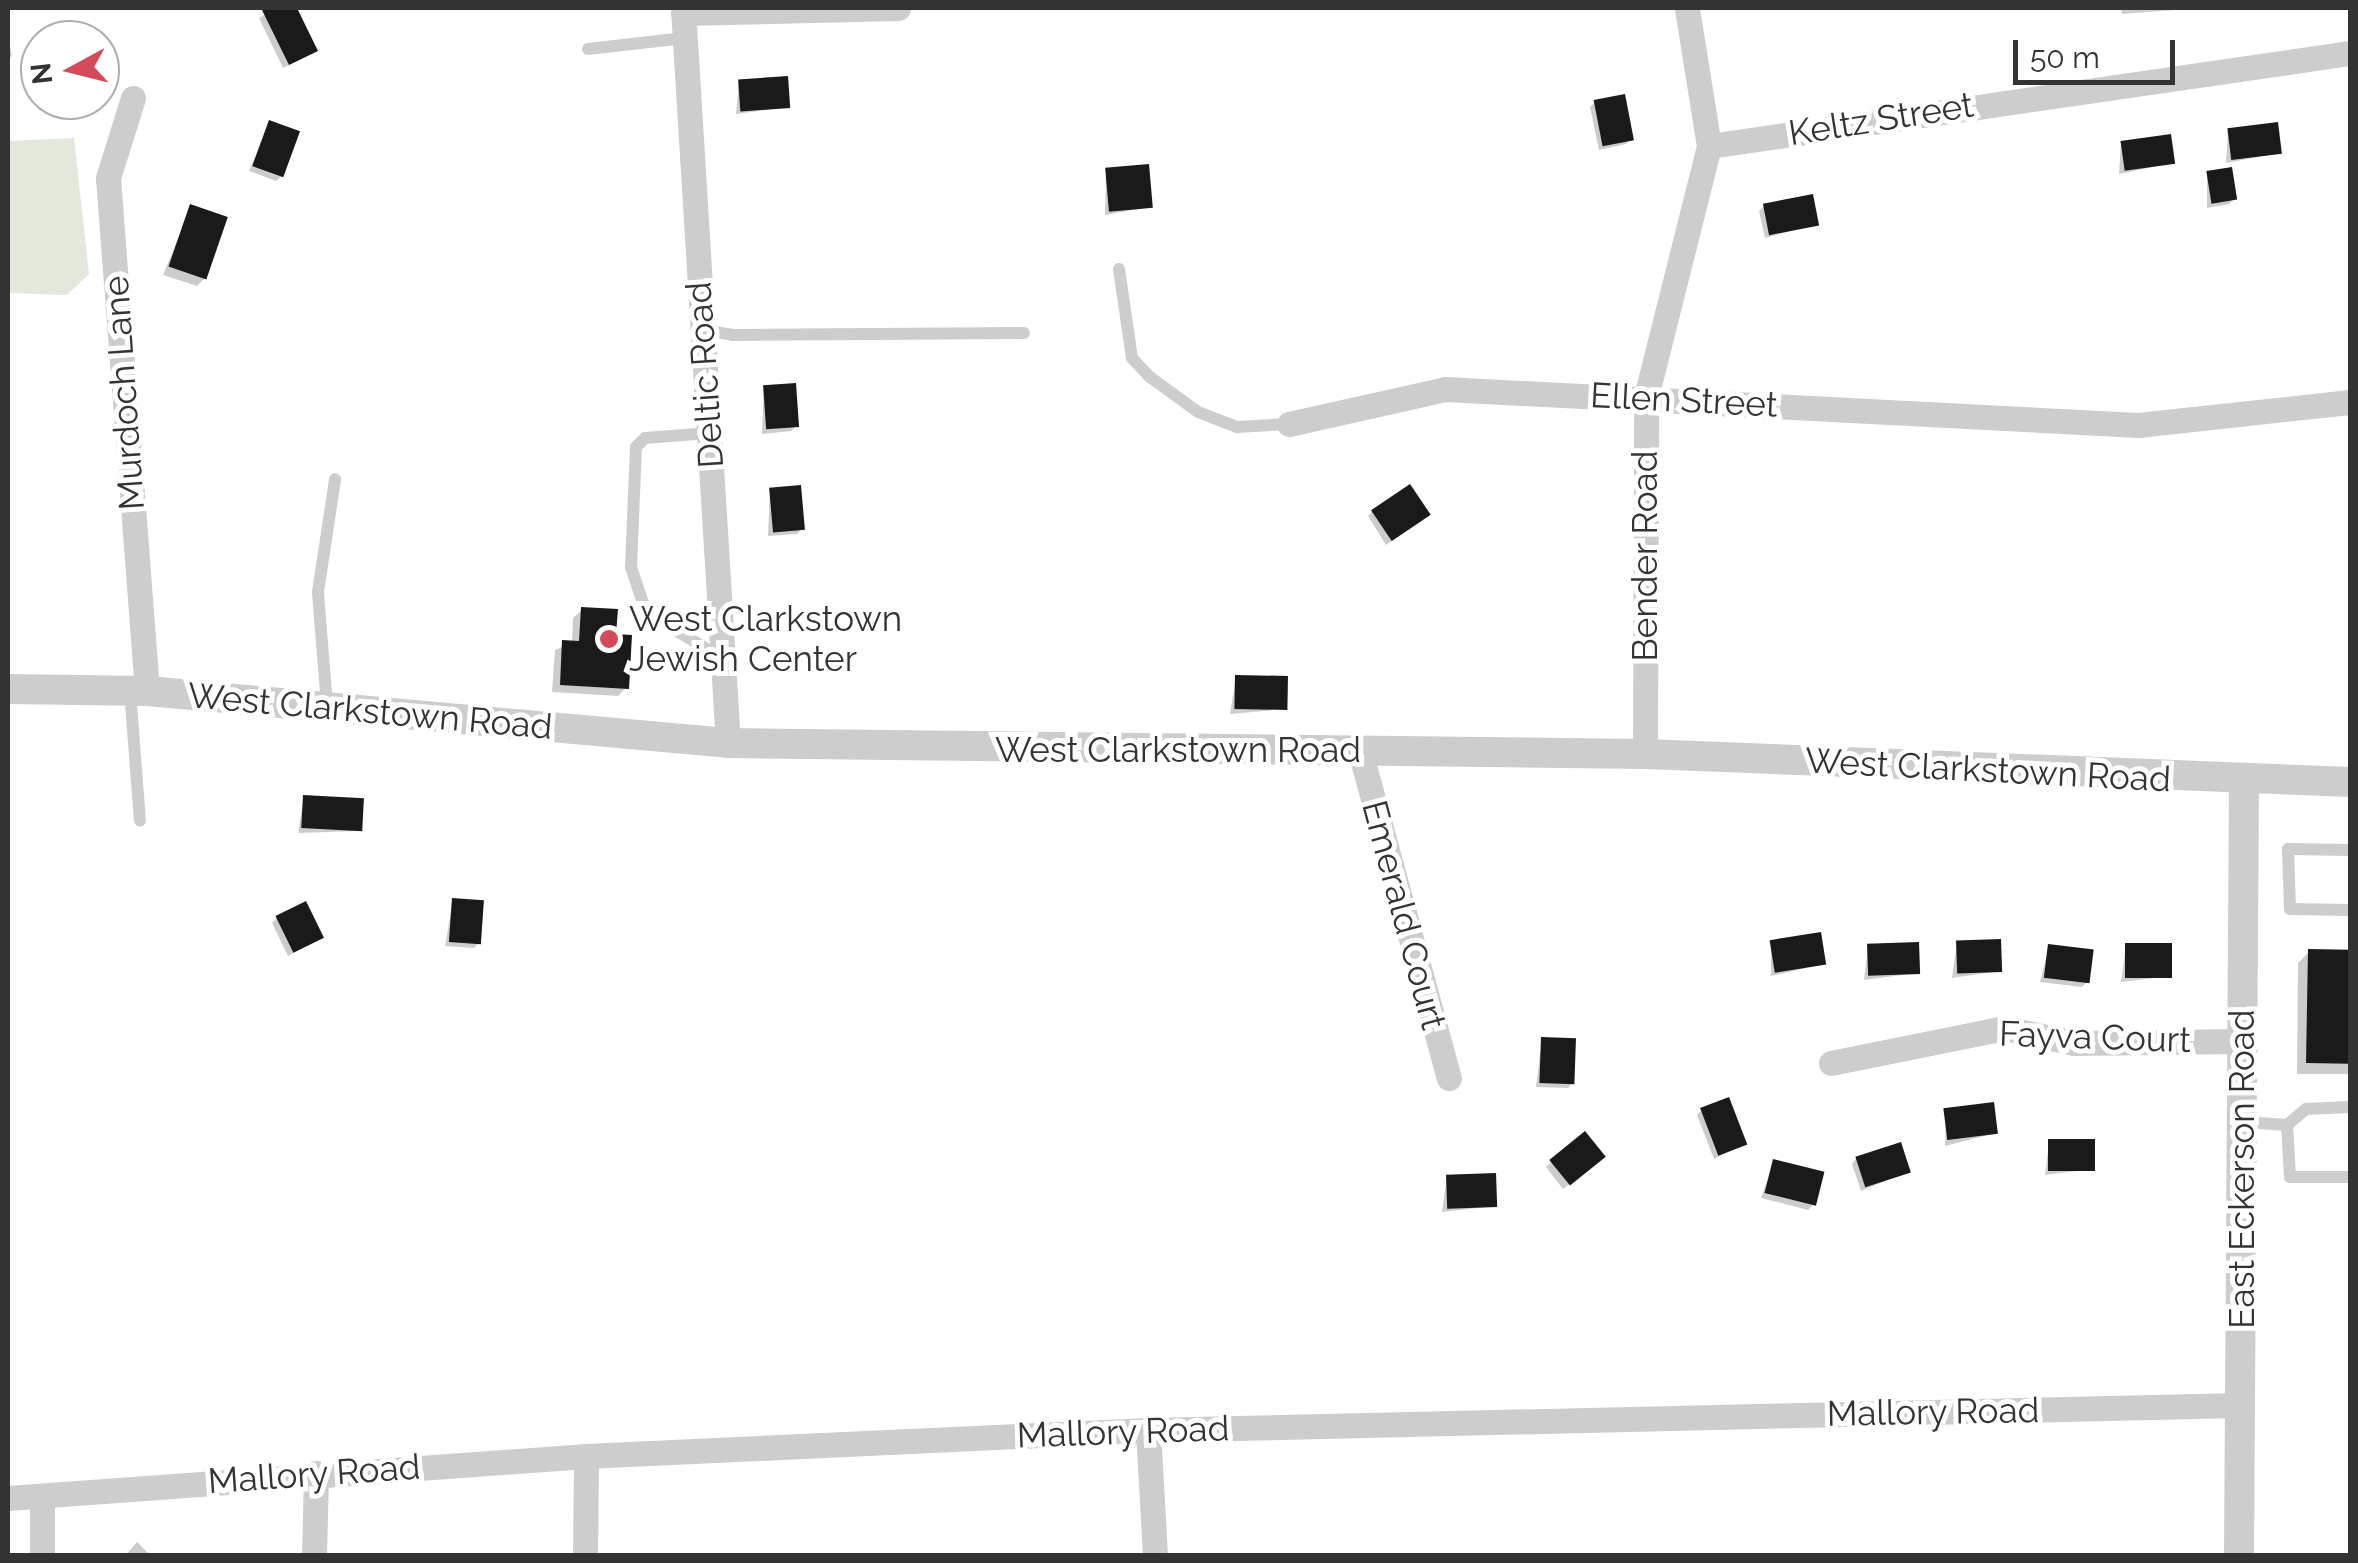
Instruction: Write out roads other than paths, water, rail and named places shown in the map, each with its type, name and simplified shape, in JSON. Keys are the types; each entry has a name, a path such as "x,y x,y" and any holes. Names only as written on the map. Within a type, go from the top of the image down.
{"street":[{"path":"683,20 898,8"},
{"name":"Bender Road","path":"1645,754 1646,397 1709,146 1687,8"},
{"name":"Deltic Road","path":"683,20 728,743"},
{"name":"Keltz Street","path":"1709,146 2350,53"},
{"name":"Murdoch Lane","path":"133,98 108,178 138,691"},
{"name":"Ellen Street","path":"1289,424 1445,389 2138,425 2350,402"},
{"name":"West Clarkstown Road","path":"8,689 138,691 728,743 1645,754 2244,782 2350,782"},
{"name":"Emerald Court","path":"1360,751 1449,1078"},
{"name":"East Eckerson Road","path":"2238,1556 2244,782"},
{"name":"Fayva Court","path":"1831,1064 2004,1028 2074,1043 2243,1041"},
{"name":"Mallory Road","path":"8,1498 586,1456 1148,1430 2240,1405"},
{"path":"1148,1430 1155,1556"},
{"path":"586,1456 586,1556"},
{"path":"314,1556 316,1473"},
{"path":"42,1496 42,1556"}],"lane":[{"path":"588,49 683,20"},
{"name":"Ellen Street","path":"1119,269 1132,358 1150,377 1198,412 1237,426 1289,424"},
{"path":"702,330 751,336 1024,333"},
{"path":"709,432 645,438 632,463 637,596 646,612 723,659"},
{"path":"327,707 318,592 335,479"},
{"path":"138,691 140,821"},
{"path":"2350,850 2288,850 2290,909 2350,910"},
{"path":"2242,1122 2288,1125 2306,1109 2350,1107"},
{"path":"2288,1125 2290,1178 2350,1176"}],"place":[{"name":"West Clarkstown Jewish Center","path":"609,639"}]}
